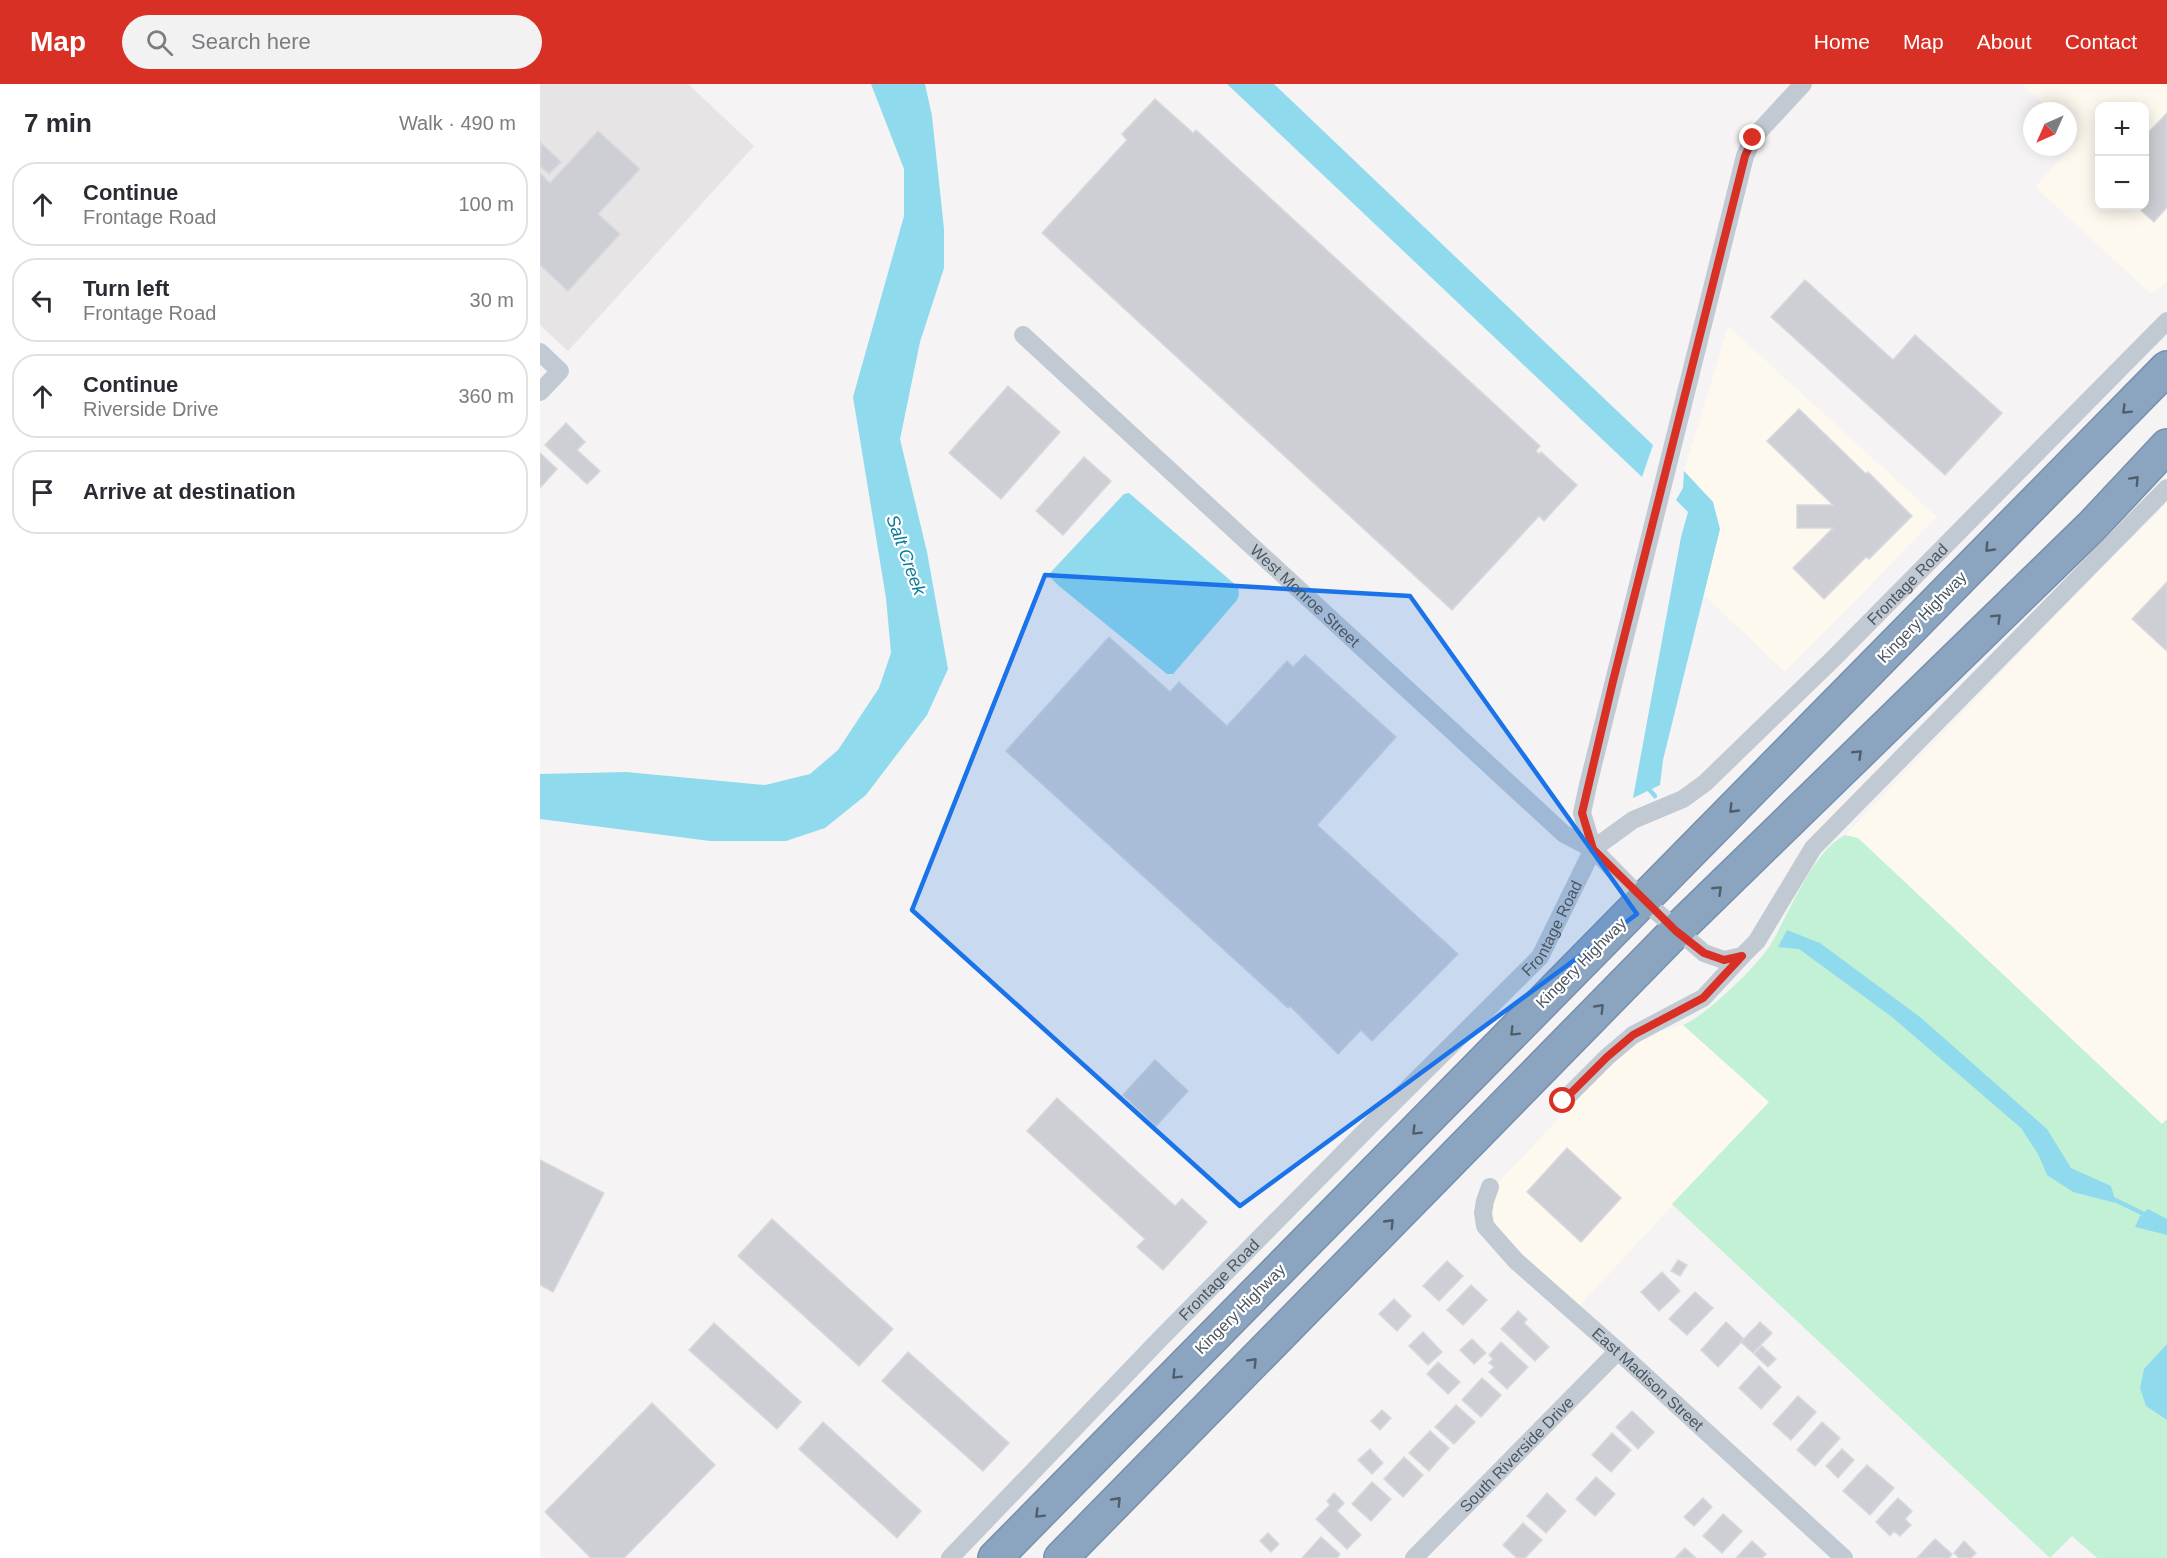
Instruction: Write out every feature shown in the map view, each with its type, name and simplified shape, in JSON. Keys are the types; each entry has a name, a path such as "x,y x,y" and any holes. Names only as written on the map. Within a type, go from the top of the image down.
{"highway":[{"name":"Kingery Highway","path":"995,1558 2167,368"},
{"path":"1061,1558 1676,931 2092,526 2167,446"}],"street":[{"path":"1742,956 1724,960 1704,953 1676,931 1593,849 1582,813 1745,156 1753,138 1803,84"},
{"name":"Frontage Road","path":"950,1558 1183,1315 1540,957 1593,849 1633,820 1683,798 1706,783 1826,667 2167,321"},
{"name":"West Monroe Street","path":"1023,335 1564,834 1593,849"},
{"path":"540,352 560,371 540,392"},
{"path":"1563,1101 1607,1057 1633,1035 1703,998 1757,940 1813,848 2167,488"},
{"name":"East Madison Street","path":"1490,1187 1483,1214 1485,1226 1494,1238 1516,1261 1844,1558"},
{"name":"South Riverside Drive","path":"1414,1558 1618,1351"}],"highlighted area":[{"path":"1045,575 1410,596 1637,914 1240,1206 912,910"}],"shaded area":[{"path":"540,84 688,84 754,146 568,351 540,325"},
{"path":"2022,84 2167,84 2167,282 2151,294 2035,187 2063,156 2077,156 2077,140 2080,137 2077,134 2077,102 2041,102"},
{"path":"1728,326 1937,517 1785,672 1704,595 1720,529 1713,502 1684,471"},
{"path":"2167,503 2167,1119 2162,1124 1858,838 1845,835"},
{"path":"1683,1025 1769,1102 1579,1306 1498,1230 1491,1213 1495,1186 1622,1052 1654,1033"}],"green space":[{"path":"1845,835 1858,838 2162,1124 2167,1119 2167,1558 2097,1558 2072,1536 2050,1558 1672,1204 1769,1102 1683,1025 1718,1001 1755,964 1771,944 1812,869 1833,843"}],"water":[{"name":"Salt Creek","path":"871,84 925,84 932,116 944,229 944,268 920,342 900,439 927,552 948,669 927,715 866,795 825,828 786,841 710,841 540,819 540,774 626,772 765,785 810,774 838,750 879,688 891,653 886,598 853,397 904,216 904,169"},
{"path":"1227,84 1274,84 1653,445 1642,477"},
{"path":"1684,471 1713,502 1720,529 1663,760 1660,785 1633,798 1681,537 1688,512 1676,500 1683,488"},
{"path":"1129,493 1238,587 1237,600 1173,674 1167,674 1051,578 1050,573 1124,494"},
{"path":"1787,930 1820,943 1920,1017 2047,1129 2071,1168 2111,1186 2116,1203 2073,1192 2047,1175 2038,1154 2021,1128 1892,1017 1799,949 1778,947"},
{"path":"2148,1209 2167,1219 2167,1235 2135,1227 2140,1216"},
{"path":"2167,1344 2167,1420 2146,1406 2140,1388 2144,1369"}],"building":[{"path":"1155,99 1193,133 1196,130 1540,446 1536,451 1539,454 1541,452 1577,485 1544,521 1539,516 1452,610 1042,233 1127,140 1122,134"},
{"path":"2167,113 2167,207 2154,222 2140,210 2149,210 2149,132"},
{"path":"598,131 640,169 598,214 620,234 568,291 540,265 540,173 550,183"},
{"path":"541,143 561,162 549,174 540,166"},
{"path":"1805,280 1893,360 1915,335 2002,413 1945,475 1771,317"},
{"path":"1008,386 1060,432 1001,499 949,453"},
{"path":"1799,409 1912,516 1824,599 1793,568 1833,528 1797,528 1797,505 1833,505 1767,441"},
{"path":"566,423 585,442 577,450 600,471 587,484 545,445"},
{"path":"540,453 557,469 540,488"},
{"path":"1084,457 1111,481 1063,535 1036,511"},
{"path":"2167,582 2167,651 2132,619"},
{"path":"1109,637 1170,692 1179,682 1227,726 1287,661 1293,667 1305,655 1396,737 1317,825 1458,954 1372,1041 1361,1030 1338,1054 1290,1006 1288,1008 1006,751"},
{"path":"1155,1060 1188,1091 1156,1126 1123,1095"},
{"path":"1057,1098 1175,1206 1182,1199 1207,1222 1163,1270 1137,1247 1145,1239 1027,1131"},
{"path":"1567,1148 1621,1198 1581,1242 1527,1192"},
{"path":"540,1160 604,1193 553,1292 540,1285"},
{"path":"772,1219 893,1329 859,1366 738,1256"},
{"path":"1678,1260 1687,1265 1680,1276 1671,1271"},
{"path":"1447,1261 1463,1276 1439,1301 1423,1286"},
{"path":"1662,1272 1680,1291 1659,1311 1641,1292"},
{"path":"1471,1285 1487,1300 1463,1325 1447,1310"},
{"path":"1695,1292 1713,1308 1687,1335 1669,1319"},
{"path":"1394,1299 1411,1316 1397,1331 1379,1314"},
{"path":"1518,1311 1527,1319 1524,1323 1549,1347 1535,1361 1501,1329"},
{"path":"1726,1322 1744,1339 1718,1367 1701,1350"},
{"path":"1760,1322 1772,1333 1753,1353 1741,1342"},
{"path":"714,1323 801,1402 777,1429 689,1350"},
{"path":"1423,1332 1442,1352 1428,1365 1409,1346"},
{"path":"1472,1339 1486,1353 1474,1364 1460,1350"},
{"path":"1501,1342 1528,1367 1507,1389 1489,1372 1494,1367 1489,1363 1493,1359 1489,1355"},
{"path":"1762,1346 1776,1359 1768,1367 1754,1354"},
{"path":"908,1352 1009,1443 983,1471 882,1381"},
{"path":"1438,1362 1460,1382 1448,1394 1427,1374"},
{"path":"1759,1366 1781,1387 1761,1409 1739,1388"},
{"path":"1482,1378 1501,1395 1481,1417 1462,1400"},
{"path":"1798,1396 1816,1412 1791,1440 1773,1424"},
{"path":"652,1403 715,1465 624,1558 591,1558 545,1512"},
{"path":"1456,1405 1475,1422 1454,1444 1435,1427"},
{"path":"1382,1410 1391,1418 1380,1430 1371,1421"},
{"path":"1632,1411 1654,1432 1638,1449 1616,1427"},
{"path":"823,1422 921,1511 897,1538 799,1449"},
{"path":"1822,1422 1840,1438 1815,1466 1797,1450"},
{"path":"1430,1431 1449,1448 1429,1471 1409,1453"},
{"path":"1612,1433 1631,1450 1611,1472 1592,1455"},
{"path":"1370,1449 1383,1463 1372,1474 1358,1460"},
{"path":"1842,1449 1854,1460 1838,1478 1826,1466"},
{"path":"1404,1457 1423,1475 1403,1497 1384,1479"},
{"path":"1867,1465 1894,1488 1870,1515 1843,1491"},
{"path":"1596,1477 1615,1494 1595,1516 1576,1499"},
{"path":"1372,1482 1391,1499 1371,1521 1352,1504"},
{"path":"1334,1493 1344,1503 1337,1511 1361,1535 1347,1549 1316,1519 1330,1505 1327,1501"},
{"path":"1547,1493 1566,1511 1546,1533 1527,1516"},
{"path":"1703,1498 1712,1507 1694,1526 1684,1517"},
{"path":"1898,1498 1912,1511 1905,1519 1911,1525 1900,1536 1894,1531 1890,1536 1876,1522"},
{"path":"1723,1514 1742,1531 1722,1553 1703,1536"},
{"path":"1523,1523 1542,1540 1525,1558 1517,1558 1503,1545"},
{"path":"1268,1533 1279,1544 1271,1552 1260,1541"},
{"path":"1321,1537 1340,1554 1337,1558 1302,1558"},
{"path":"1935,1539 1952,1554 1949,1558 1917,1558"},
{"path":"1752,1541 1766,1554 1762,1558 1736,1558"},
{"path":"1964,1541 1976,1553 1971,1558 1959,1558 1954,1553"},
{"path":"1685,1548 1696,1558 1675,1558"}],"waterway":[{"path":"1647,787 1655,796"},
{"path":"2111,1198 2146,1215"}],"route":[{"path":"1563,1101 1607,1057 1633,1035 1703,998 1742,956 1724,960 1704,953 1676,931 1593,849 1582,813 1745,156 1753,138"}]}
